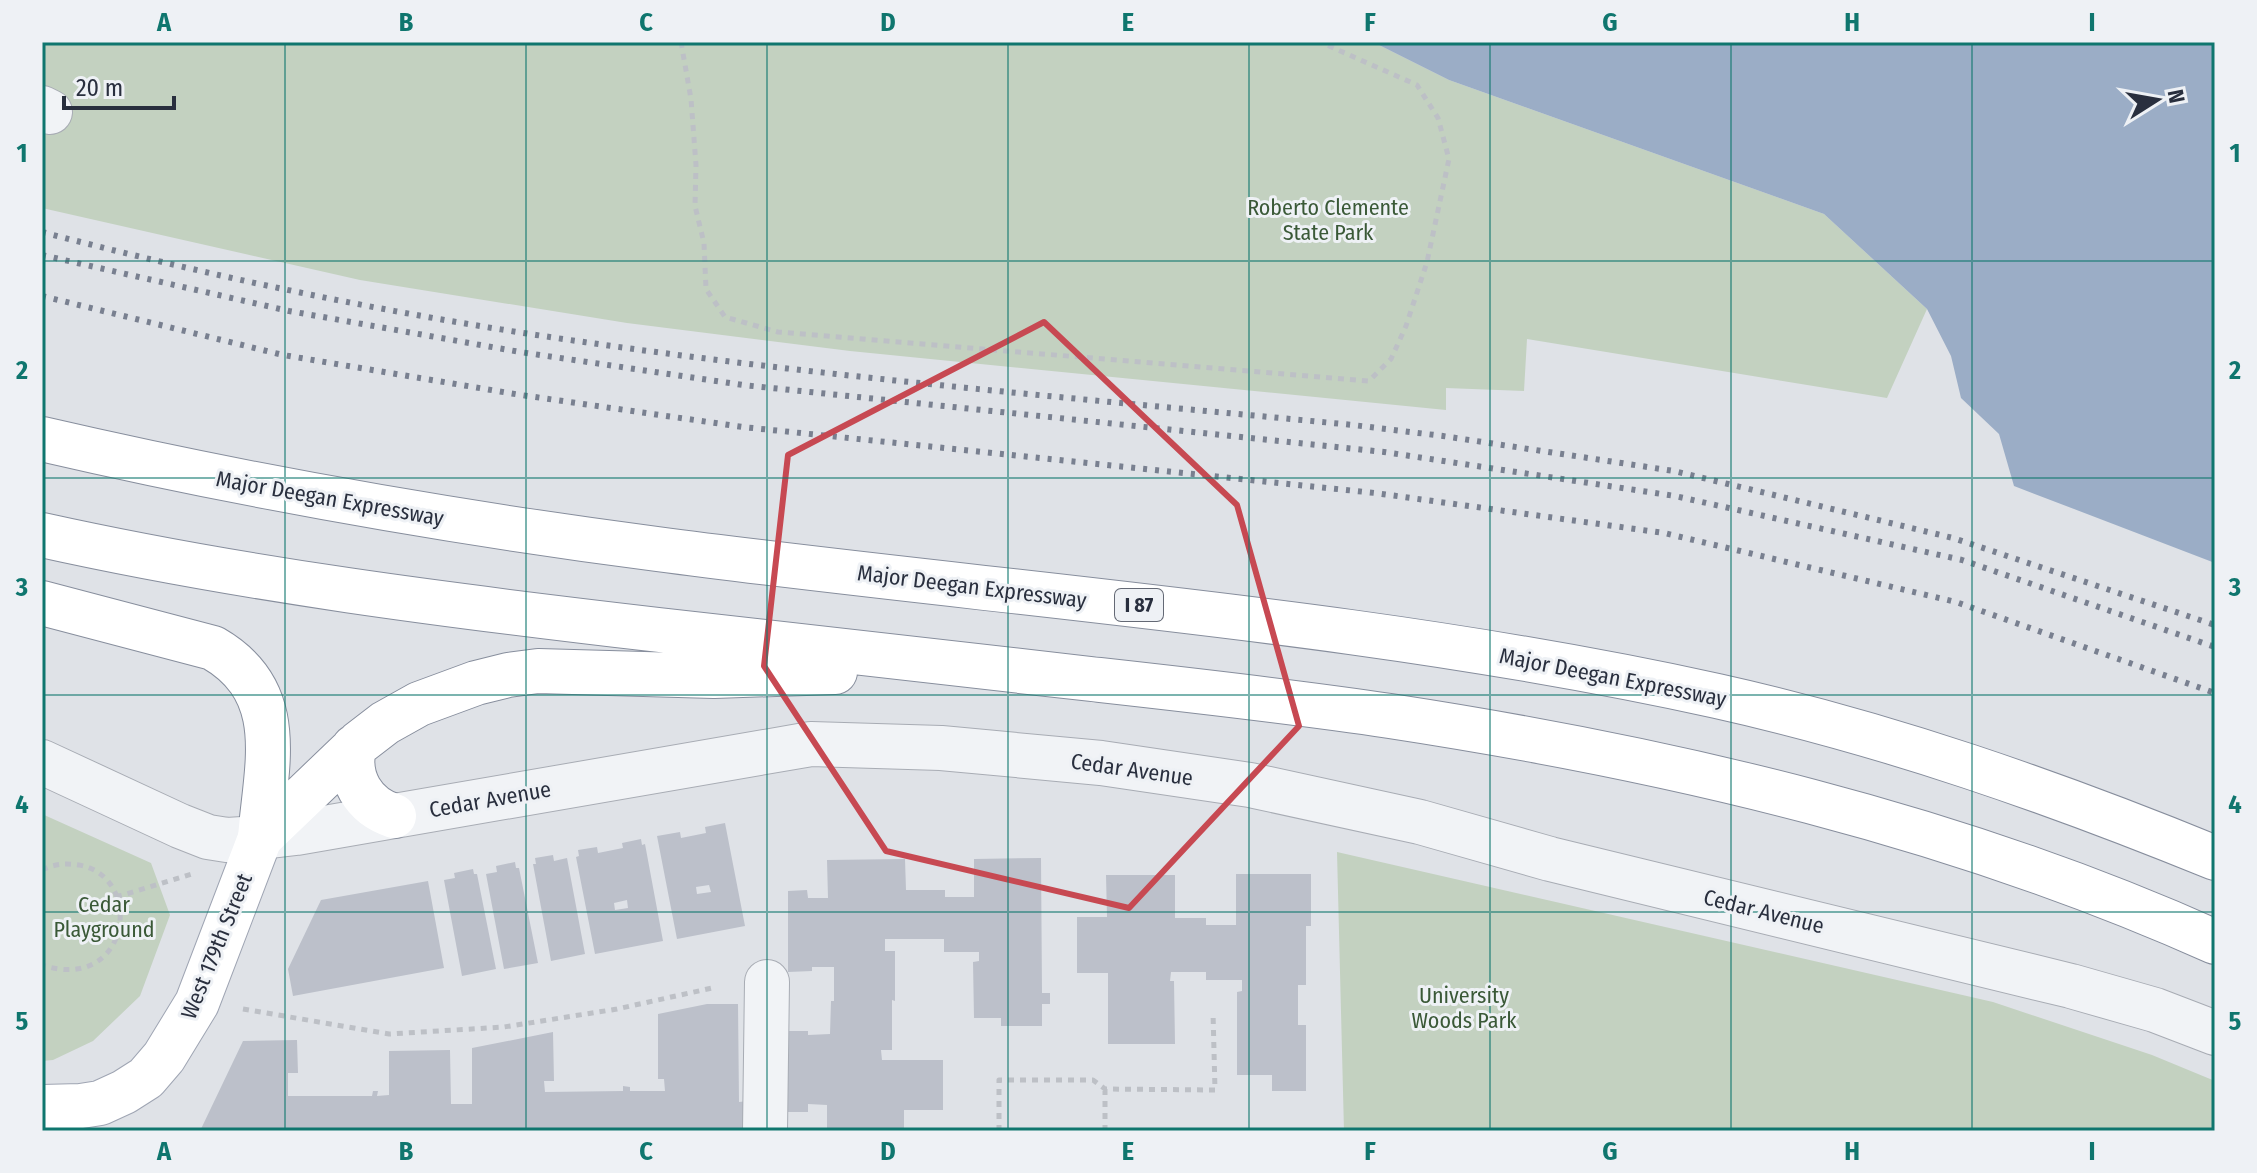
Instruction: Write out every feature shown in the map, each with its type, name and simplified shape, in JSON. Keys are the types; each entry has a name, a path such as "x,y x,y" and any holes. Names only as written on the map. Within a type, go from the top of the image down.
{"main road":[{"name":"Major Deegan Expressway","path":"42,439 262,486 497,527 747,560 1322,627 1457,646 1588,670 1720,697 1849,730 1976,768 2105,813 2215,858"},
{"path":"42,535 200,567 449,605 1390,716 1522,739 1784,795 1914,830 2038,871 2215,942"},
{"path":"42,603 213,648 243,670 263,705 268,727 269,751 260,838"},
{"path":"260,838 354,747 385,723 447,692 498,677 538,671 714,676 993,667"},
{"path":"354,747 351,763 358,788 375,806 394,816"},
{"name":"West 179th Street","path":"42,1107 100,1103 146,1078 164,1057 197,1003 260,838"}],"street":[{"name":"Cedar Avenue","path":"42,762 208,837 227,840 260,838 394,816 811,744 941,748 1101,763 1250,785 1420,822 1550,859 2071,986 2155,1010 2215,1033"},
{"path":"765,1131 767,982"}],"path":[{"path":"681,42 691,99 696,165 695,206 704,243 706,289 725,317 778,332 1369,381 1391,359 1406,326 1427,262 1449,159 1438,118 1417,85 1320,42"},
{"path":"42,870 66,863 84,866 100,874 112,887 120,903 121,921 117,938 107,953 93,964 77,971 59,971 42,965"},
{"path":"116,897 202,871"},
{"path":"243,1009 389,1034 504,1027 617,1009 712,988"},
{"path":"999,1131 999,1080 1093,1080 1105,1089 1215,1090 1213,1012"},
{"path":"1105,1089 1105,1131"}],"highlighted area":[{"path":"1044,322 1237,505 1299,726 1129,908 886,851 764,666 788,455"}],"green space":[{"name":"Roberto Clemente State Park","path":"42,42 1373,42 1449,80 1824,214 1927,309 1887,398 1527,339 1524,391 1446,388 1446,410 850,351 627,323 360,280 42,208"},
{"name":"Cedar Playground","path":"42,814 151,863 170,915 140,996 93,1041 53,1060 42,1061"},
{"name":"University Woods Park","path":"1337,852 1993,1002 2152,1055 2215,1081 2215,1131 1344,1131"}],"water":[{"path":"1373,42 2215,42 2215,563 2014,486 1999,434 1961,398 1951,356 1927,309 1824,214 1449,80"}],"building":[{"path":"725,823 745,926 677,939 657,836 680,832 681,838 706,833 705,827","holes":["709,885 711,892 697,894 696,887"]},
{"path":"641,839 642,845 645,844 663,941 595,954 576,857 579,856 578,850 597,847 598,853 623,848 622,843","holes":["627,900 628,908 615,910 614,903"]},
{"path":"553,855 554,861 567,858 585,954 551,961 533,864 536,864 535,858"},
{"path":"1041,858 1042,993 1050,993 1050,1004 1042,1004 1042,1026 1001,1026 1001,1018 974,1018 973,962 979,961 979,952 944,952 944,939 885,939 885,951 895,951 895,1001 892,1000 892,1050 881,1050 882,1060 943,1060 943,1110 904,1110 904,1131 827,1131 827,1105 808,1104 808,1112 785,1112 785,1031 808,1031 808,1035 830,1034 831,1001 834,1001 834,967 788,972 788,891 807,890 808,898 828,898 827,860 905,859 906,890 945,890 945,897 974,897 974,859"},
{"path":"515,862 516,868 519,868 538,963 504,969 486,874 497,872 496,866"},
{"path":"473,869 477,874 496,969 462,976 444,880 455,878 454,873"},
{"path":"1236,874 1311,874 1311,926 1306,926 1306,985 1298,985 1298,1025 1306,1025 1306,1091 1272,1091 1272,1075 1237,1075 1237,992 1242,991 1242,980 1206,980 1206,972 1171,972 1170,981 1174,981 1175,1044 1108,1044 1108,973 1077,973 1077,917 1107,917 1106,875 1175,875 1175,918 1206,918 1206,925 1236,925"},
{"path":"428,881 444,968 293,996 288,969 321,900"},
{"path":"707,1004 738,1004 739,1102 748,1101 748,1131 200,1131 243,1041 297,1040 298,1073 288,1073 288,1096 372,1096 373,1091 378,1091 377,1096 389,1095 389,1051 450,1050 451,1104 472,1104 472,1048 553,1032 554,1081 544,1081 545,1092 623,1091 623,1086 630,1087 630,1091 665,1091 664,1079 658,1079 658,1014"}],"railway":[{"path":"42,232 312,295 584,342 872,378 1353,425 1674,471 1953,538 2215,625"},
{"path":"42,255 289,311 520,352 743,385 1384,452 1675,496 1962,560 2215,647"},
{"path":"42,296 283,355 521,395 743,427 1375,493 1664,533 1956,602 2215,693"}]}
